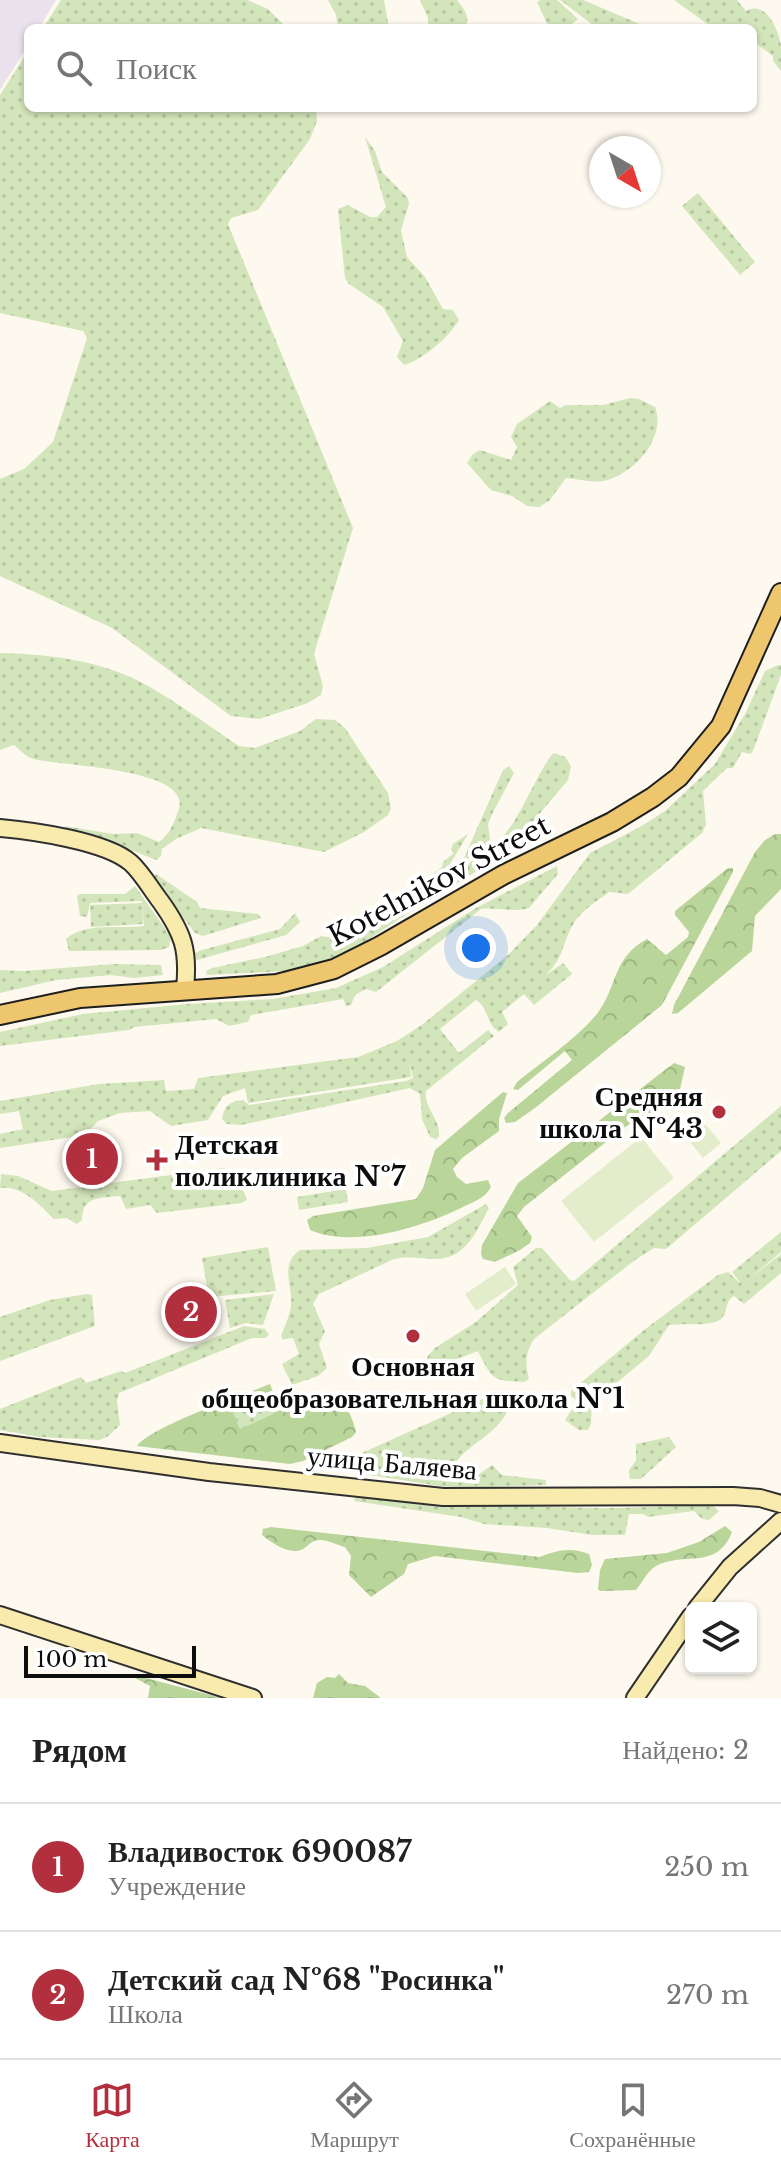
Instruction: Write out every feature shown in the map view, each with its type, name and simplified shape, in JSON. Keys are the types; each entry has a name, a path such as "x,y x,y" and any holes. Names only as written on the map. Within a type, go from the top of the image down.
{"main road":[{"name":"Kotelnikov Street","path":"0,1015 80,998 185,988 277,984 334,969 503,875 628,813 679,777 721,726 781,593"}],"street":[{"path":"0,828 46,834 94,846 112,851 131,863 168,912 183,938 185,988"},
{"name":"улица Баляева","path":"0,1443 209,1472 443,1497 733,1496 760,1498 781,1504"},
{"path":"702,1602 730,1567 781,1521"},
{"path":"0,1615 253,1698"},
{"path":"635,1698 685,1625"}],"shaded area":[{"path":"0,0 56,0 41,24 24,24 24,51 0,90"}],"green space":[{"path":"61,0 247,0 268,9 283,24 46,24"},
{"path":"328,0 384,0 388,24 337,24"},
{"path":"420,0 457,0 467,17 467,24 428,24"},
{"path":"557,0 578,19 572,24 547,24 537,2"},
{"path":"560,0 583,0 640,24 592,24"},
{"path":"674,0 737,0 746,11 759,9 770,18 779,38 781,71 773,56 757,44 757,24 707,24"},
{"path":"24,57 24,112 316,112 317,121 310,139 258,210 231,218 228,224 353,528 314,654 323,686 321,695 308,703 259,719 231,716 112,628 0,576 0,479 24,469 53,442 87,338 83,331 0,313 0,95"},
{"path":"365,137 375,151 382,172 408,198 401,230 407,257 425,277 443,309 453,310 459,320 435,347 404,365 397,357 403,341 383,307 345,278 338,209 348,205 370,217 377,217 386,207"},
{"path":"698,193 755,262 740,275 682,206"},
{"path":"630,398 655,407 656,431 645,453 625,471 603,481 566,478 549,501 539,507 527,506 512,496 491,490 467,463 480,450 511,460 517,447 511,437 517,424 550,401 560,408 566,405 603,405"},
{"path":"0,653 66,658 113,670 156,690 239,746 255,748 300,731 316,719 335,720 345,728 388,793 391,809 388,815 364,832 324,852 201,828 176,839 162,849 161,856 156,860 65,830 65,826 113,834 137,833 159,842 173,824 179,799 171,789 157,781 137,775 34,759 14,745 0,750"},
{"path":"781,665 781,675 753,751 750,754 742,752 733,768 727,768 703,791 706,825 702,833 628,894 609,892 581,914 570,930 557,961 546,975 563,963 572,974 534,1005 524,994 502,1012 508,1024 499,1032 476,1000 440,1029 459,1053 488,1030 494,1036 426,1091 427,1102 439,1130 436,1139 430,1137 422,1119 420,1094 410,1088 241,1125 227,1124 222,1119 228,1105 238,1101 243,1100 249,1105 406,1081 413,1078 410,1063 411,1077 248,1103 245,1088 223,1096 208,1120 171,1126 150,1111 120,1113 98,1121 85,1135 0,1148 0,1134 23,1129 19,1111 0,1114 0,1101 99,1084 164,1080 166,1091 194,1089 198,1078 358,1057 397,1041 423,1024 508,955 537,925 590,853 665,811 715,764 746,712 765,671"},
{"path":"554,753 565,757 571,766 568,780 506,853 453,883 455,874 506,833"},
{"path":"509,766 514,773 488,824 490,839 469,859 464,858 503,770"},
{"path":"468,834 429,899 356,948 320,964 288,971 207,975 206,971 212,968 303,946 321,936 340,939 353,936 442,867 443,862 454,853 451,849 453,844"},
{"path":"775,834 781,834 781,889 755,916 752,951 678,1013 672,1014 755,852"},
{"path":"557,866 558,874 529,908 481,909 376,992 366,989 355,995 351,1005 346,1006 343,999 251,1015 248,1022 229,1026 216,1019 0,1046 0,1032 83,1014 273,999 336,988 383,967 476,908"},
{"path":"728,868 733,868 733,872 662,1005 535,1108 515,1122 506,1123 504,1118 508,1113 572,1060 565,1051 518,1090 513,1089 517,1082 569,1041 597,1014 627,955 647,939 666,955 688,937 689,932 675,911"},
{"path":"156,874 197,902 200,908 258,914 261,918 203,936 195,933 153,879"},
{"path":"135,886 171,937 169,947 161,950 69,951 66,939 83,930 144,926 142,901 90,903 87,917 80,916 77,896 80,894 125,894"},
{"path":"142,903 143,924 91,927 90,905"},
{"path":"295,913 300,922 286,935 197,960 193,958 195,953 202,950 280,929"},
{"path":"114,964 161,965 163,975 134,978 111,975 56,980 0,993 0,970"},
{"path":"674,1063 685,1067 678,1098 625,1127 524,1207 517,1216 532,1237 530,1243 495,1262 483,1259 482,1245 518,1183"},
{"path":"503,1092 507,1093 499,1119 499,1131 462,1158 453,1169 466,1184 488,1180 491,1187 482,1197 427,1222 387,1233 346,1237 310,1230 307,1220 313,1216 416,1199 423,1188 435,1150"},
{"path":"781,1106 781,1151 666,1249 654,1248 635,1260 534,1339 527,1358 529,1379 513,1382 494,1377 478,1351 430,1369 427,1357 435,1348 476,1322 518,1285 513,1267 536,1248 542,1248 574,1281"},
{"path":"695,1112 721,1143 703,1158 677,1126"},
{"path":"641,1137 674,1178 594,1242 561,1201"},
{"path":"223,1168 247,1200 157,1213 150,1205 126,1209 120,1196 106,1197 89,1202 82,1220 77,1224 67,1218 54,1219 16,1189 0,1188 1,1174 18,1176 52,1191"},
{"path":"346,1189 348,1202 299,1210 297,1197"},
{"path":"486,1204 489,1208 474,1235 453,1255 432,1259 394,1259 319,1294 313,1304 325,1331 319,1344 327,1368 318,1376 292,1385 282,1364 299,1354 293,1338 283,1339 281,1336 290,1309 288,1268 300,1250 367,1248 428,1237"},
{"path":"781,1232 781,1252 749,1279 781,1254 781,1273 744,1304 734,1296 731,1298 718,1321 669,1325 649,1356 592,1403 588,1430 579,1430 565,1420 577,1401 571,1396 571,1391 644,1330 718,1275 728,1272 742,1285 732,1272"},
{"path":"268,1247 276,1291 209,1297 202,1258"},
{"path":"505,1267 516,1284 476,1311 465,1294"},
{"path":"274,1294 263,1325 246,1323 230,1328 225,1300"},
{"path":"92,1295 95,1326 0,1361 0,1317 50,1300"},
{"path":"244,1326 265,1329 269,1335 252,1338 119,1393 120,1425 107,1437 99,1440 39,1437 0,1430 0,1409 81,1377 86,1383 121,1371 125,1373"},
{"path":"270,1384 273,1392 232,1409 240,1429 310,1397 328,1396 346,1408 356,1432 352,1437 303,1461 290,1464 137,1446 179,1420"},
{"path":"275,1392 286,1408 240,1429 232,1410"},
{"path":"498,1392 509,1396 508,1410 501,1422 458,1460 454,1470 456,1481 478,1475 492,1465 502,1475 546,1480 546,1485 452,1488 340,1468 355,1456"},
{"path":"669,1437 676,1447 641,1479 630,1479 629,1470 636,1461 636,1444"},
{"path":"356,1494 561,1507 713,1506 719,1511 709,1520 702,1519 694,1511 648,1517 629,1514 625,1535 592,1535 547,1528 484,1524 461,1517 354,1501"},
{"path":"725,1526 732,1532 718,1552 656,1566 636,1590 598,1589 605,1559 667,1553 699,1542"},
{"path":"271,1527 540,1557 570,1550 589,1554 592,1565 589,1572 578,1573 435,1556 408,1564 404,1574 371,1597 349,1575 351,1556 345,1547 320,1540 298,1551 287,1550 262,1535 263,1529"},
{"path":"339,1674 348,1683 365,1686 381,1698 313,1698 317,1683"},
{"path":"138,1676 222,1698 148,1698 150,1686 135,1678"}],"place":[{"name":"Средняя школа №43","path":"719,1112"},
{"name":"Владивосток 690087","path":"92,1159"},
{"name":"Детская поликлиника №7","path":"157,1160"},
{"name":"Детский сад №68 \"Росинка\"","path":"191,1312"},
{"name":"Основная общеобразовательная школа №1","path":"413,1336"}]}
